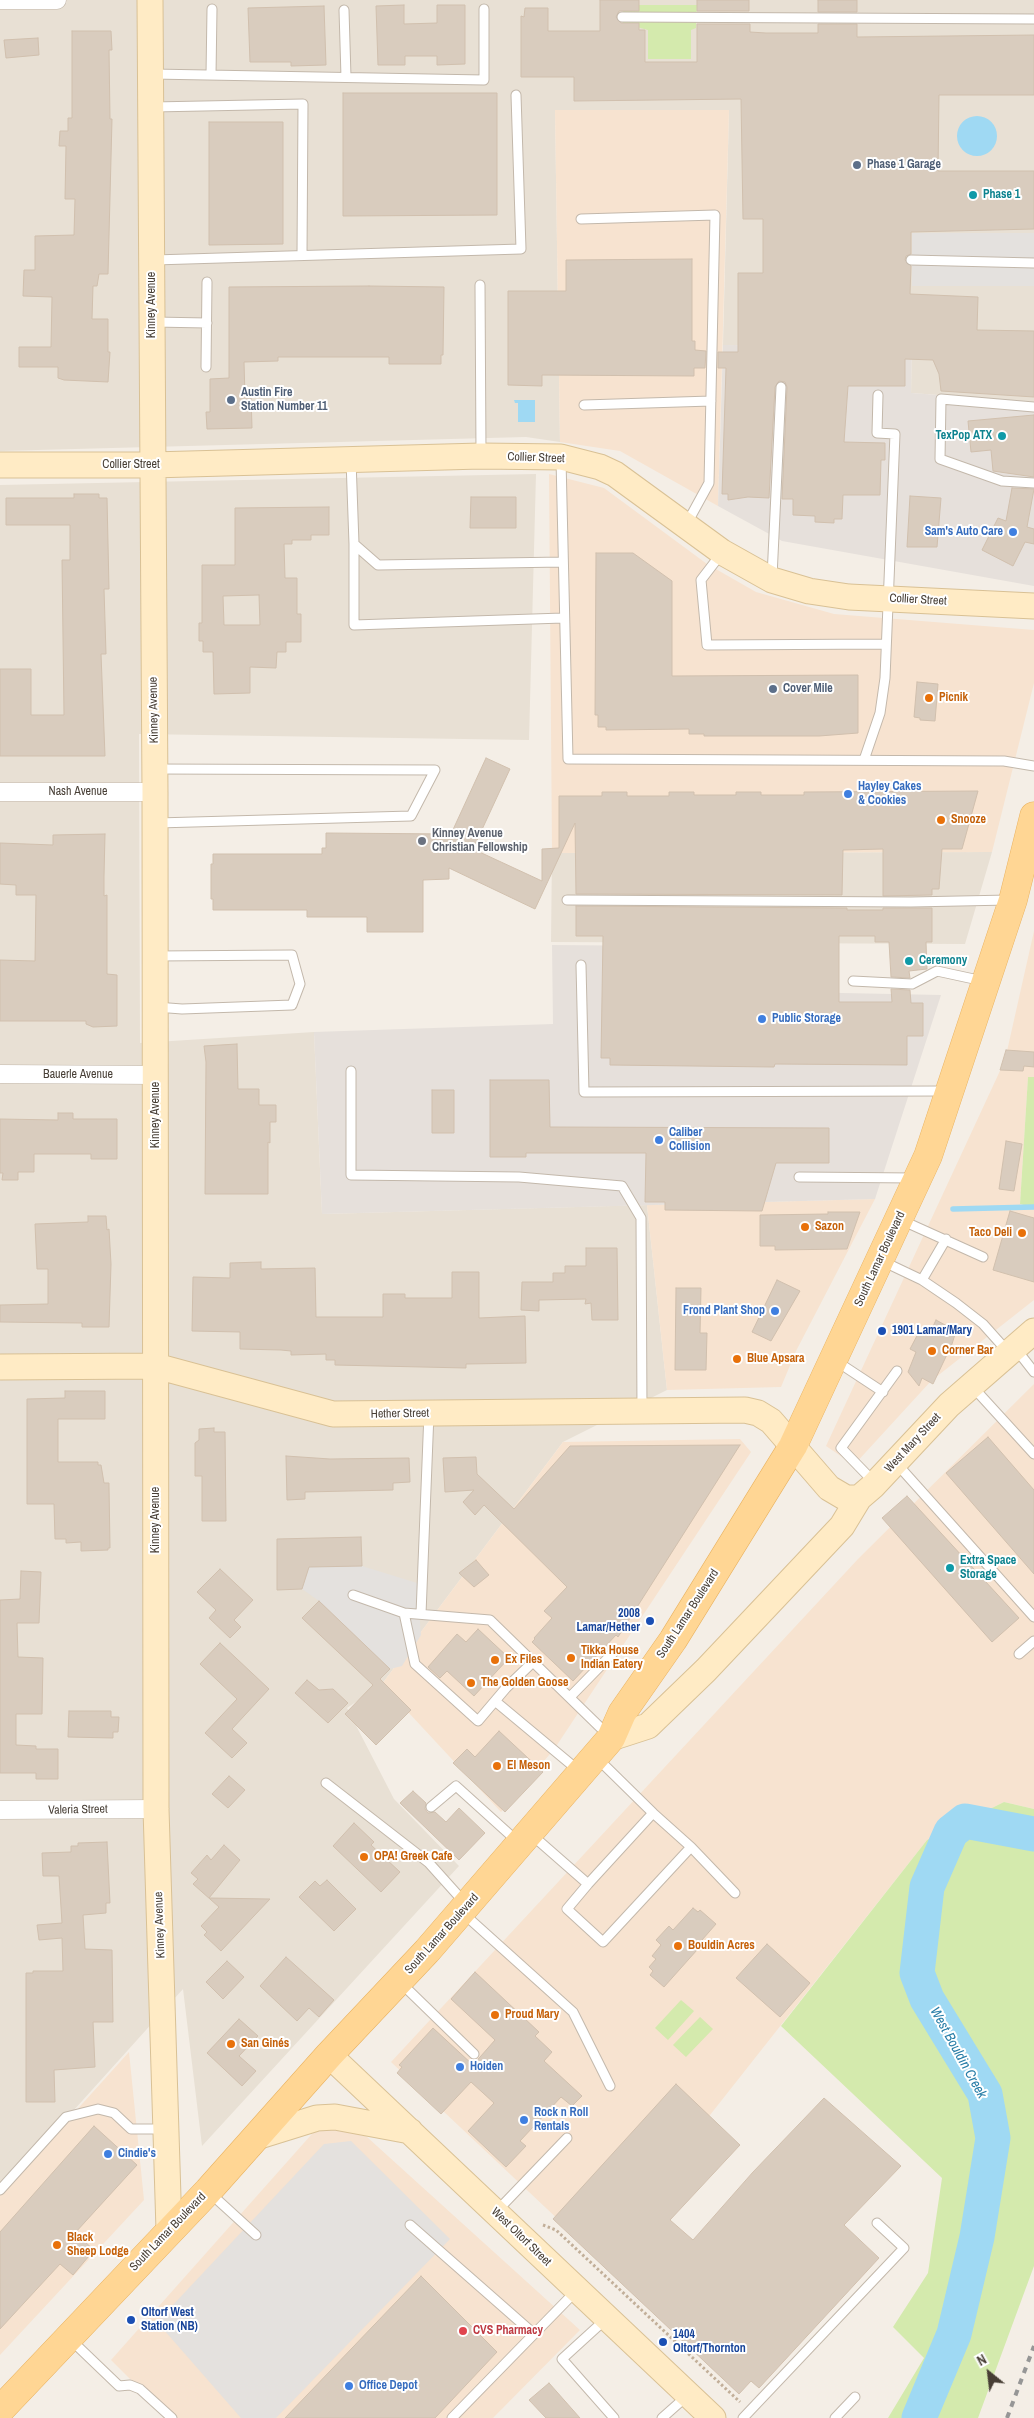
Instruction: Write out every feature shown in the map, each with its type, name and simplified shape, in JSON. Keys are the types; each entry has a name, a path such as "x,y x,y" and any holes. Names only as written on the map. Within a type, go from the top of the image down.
{"main road":[{"name":"South Lamar Boulevard","path":"3,2401 68,2337 208,2191 329,2056 465,1909 596,1756 622,1713 672,1640 793,1446 928,1156 948,1091 1014,900 1034,816"}],"street":[{"path":"0,0 57,0"},
{"name":"Kinney Avenue","path":"150,0 152,74 152,465 156,956 156,1809 170,2230"},
{"name":"Collier Street","path":"0,465 152,465 481,456 561,457 600,466 615,474 722,552 772,580 809,591 888,599 1034,606"},
{"name":"Nash Avenue","path":"0,792 155,780"},
{"name":"Bauerle Avenue","path":"0,1074 156,1075"},
{"name":"West Mary Street","path":"596,1756 648,1726 706,1670 842,1526 867,1490 948,1405 1034,1331"},
{"name":"Hether Street","path":"0,1367 156,1366 333,1414 751,1411 771,1421 793,1446"},
{"path":"793,1446 829,1488 846,1498 867,1490"},
{"name":"Valeria Street","path":"0,1810 156,1809"},
{"name":"West Oltorf Street","path":"329,2056 713,2418"},
{"path":"256,2137 317,2118 335,2117 410,2131"}],"lane":[{"path":"212,9 212,75"},
{"path":"152,74 484,80 484,9"},
{"path":"344,10 346,78"},
{"path":"622,17 1034,19"},
{"path":"152,260 302,254 521,249 516,95"},
{"path":"152,107 303,104 302,254"},
{"path":"581,219 715,215 709,483 686,526"},
{"path":"911,260 1034,263"},
{"path":"206,367 207,282"},
{"path":"480,285 481,456"},
{"path":"152,322 207,322"},
{"path":"772,580 781,387"},
{"path":"864,760 880,713 885,678 895,434 877,433 878,395"},
{"path":"1034,406 941,399 940,459 1002,481 1034,483"},
{"path":"584,405 711,401"},
{"path":"561,457 563,618 568,759 1004,761 1034,766"},
{"path":"351,459 354,625 563,618"},
{"path":"354,544 378,565 562,562"},
{"path":"722,552 701,580 707,646 886,644"},
{"path":"155,780 434,770 411,816 155,823"},
{"path":"567,900 911,902 1014,900"},
{"path":"156,956 292,955 300,984 292,1005 182,1009 156,1007"},
{"path":"581,966 584,1092 948,1091"},
{"path":"853,981 912,984 937,971 986,981"},
{"path":"351,1071 351,1175 518,1177 622,1186 641,1218 642,1411"},
{"path":"799,1177 917,1178"},
{"path":"898,1219 983,1257"},
{"path":"922,1280 946,1239"},
{"path":"880,1260 922,1280 982,1324 1034,1372"},
{"path":"834,1359 883,1392"},
{"path":"867,1490 841,1448 898,1371"},
{"path":"972,1386 1034,1454"},
{"path":"421,1614 429,1413"},
{"path":"895,1462 1034,1617"},
{"path":"353,1595 404,1613 490,1620 570,1697 596,1756"},
{"path":"404,1613 414,1664 478,1721 494,1701 534,1661"},
{"path":"1019,1654 1034,1641"},
{"path":"570,1697 614,1652"},
{"path":"494,1701 596,1756 736,1893"},
{"path":"326,1783 429,1863 465,1909 573,2012 610,2086"},
{"path":"431,1807 456,1786 588,1884"},
{"path":"653,1813 567,1908 603,1942 691,1847"},
{"path":"399,1981 474,2054"},
{"path":"0,2190 66,2117 98,2109 114,2113 131,2130 167,2129"},
{"path":"496,2212 567,2138"},
{"path":"208,2191 256,2235"},
{"path":"743,2418 904,2248 877,2224"},
{"path":"410,2225 534,2334"},
{"path":"452,2418 576,2290"},
{"path":"607,2318 562,2359 614,2418"},
{"path":"68,2337 119,2386 130,2385 140,2389 172,2418"},
{"path":"662,2418 688,2394"},
{"path":"835,2418 855,2396"}],"path":[{"path":"538,2223 556,2230 749,2411"}],"shaded area":[{"path":"0,0 1034,0 1034,402 911,393 912,346 723,345 729,111 555,110 560,442 526,437 0,451"},
{"path":"555,110 729,110 718,506 620,451 560,442"},
{"path":"912,233 1034,233 1034,286 912,286"},
{"path":"723,345 912,346 911,393 1034,402 1034,586 782,541 718,506"},
{"path":"536,474 529,740 139,734 140,1043 314,1032 322,1214 647,1205 667,1390 563,1442 382,1684 347,1708 394,1799 459,1866 202,2146 183,1989 0,2192 0,485"},
{"path":"549,474 604,488 707,564 756,592 834,614 1034,630 1034,683 992,852 552,853"},
{"path":"992,852 965,944 551,942 552,853"},
{"path":"1034,931 1034,1077 1028,1078 1020,1204 1034,1208 1034,1300 931,1381 854,1465 826,1446 1005,1060"},
{"path":"552,945 793,947 793,992 941,995 875,1199 322,1214 314,1032 553,1024"},
{"path":"875,1199 796,1351 781,1387 667,1390 647,1205"},
{"path":"1034,1384 1034,1809 1004,1802 927,1840 598,2257 391,2062 858,1559"},
{"path":"740,1439 751,1452 555,1748 501,1812 382,1684 563,1442"},
{"path":"362,1566 417,1583 421,1635 402,1666 390,1669 319,1601 302,1589 305,1579 305,1567"},
{"path":"129,2052 144,2200 0,2355 0,2195"},
{"path":"335,2108 580,2330 493,2418 169,2418 111,2360"},
{"path":"351,2141 450,2239 276,2418 241,2418 157,2322 324,2144"}],"green space":[{"path":"623,5 697,5 696,28 691,30 691,59 648,59 648,30 637,27 623,27"},
{"path":"1028,1077 1034,1077 1034,1208 1020,1204"},
{"path":"1004,1802 1034,1809 1034,2266 978,2418 888,2418 924,2358 893,2327 928,2273 942,2178 781,2026 927,1840"},
{"path":"681,2000 694,2011 668,2040 655,2028"},
{"path":"700,2017 713,2029 686,2057 673,2045"}],"water":[{"path":"977,116 991,122 997,136 991,150 977,156 963,150 957,136 963,122"},
{"path":"514,400 535,400 535,422 518,422 518,403 515,403"}],"building":[{"path":"600,0 639,0 639,11 619,11 616,17 621,23 639,23 639,30 645,30 645,62 697,62 697,24 750,24 750,32 818,33 818,24 857,24 857,37 1034,35 1034,95 939,95 938,171 1034,171 1034,229 911,232 911,254 906,256 905,260 911,266 910,294 978,297 977,330 1034,331 1034,397 941,391 939,374 933,360 905,359 905,386 848,386 844,442 885,443 885,460 881,460 880,495 843,495 842,519 834,519 834,523 815,522 815,516 793,515 793,499 782,499 787,387 785,382 779,381 775,387 769,498 748,497 728,500 728,494 722,494 726,368 718,368 718,352 738,352 738,273 763,273 763,219 743,219 741,99 574,101 574,77 521,77 521,16 524,17 525,8 548,8 548,31 600,31"},
{"path":"697,0 749,0 749,11 697,11"},
{"path":"818,0 857,0 857,12 818,12"},
{"path":"404,5 404,24 437,23 437,5 465,5 465,64 437,65 437,56 405,56 405,65 378,65 376,6"},
{"path":"324,6 326,65 291,66 291,62 250,62 248,8"},
{"path":"72,31 111,31 112,50 109,50 110,119 112,119 108,274 99,274 97,286 93,286 92,319 108,319 108,352 110,352 108,382 64,380 58,378 58,367 19,367 19,347 51,347 52,297 23,296 24,270 35,270 35,236 74,235 75,199 65,199 66,146 59,146 60,131 68,131 68,118 72,118"},
{"path":"38,38 39,55 6,58 4,40"},
{"path":"343,93 497,93 497,215 343,216"},
{"path":"209,122 283,122 283,244 209,245"},
{"path":"692,259 692,341 695,341 695,350 706,351 705,368 694,368 694,376 542,375 542,386 508,385 508,291 566,291 566,260"},
{"path":"229,287 444,287 443,355 441,355 441,364 389,364 389,357 278,357 278,361 244,362 245,397 251,396 252,428 207,429 206,412 210,412 210,379 229,378"},
{"name":"TexPop ATX","path":"1034,415 1034,477 993,471 991,450 971,452 968,421"},
{"name":"Sam's Auto Care","path":"1012,488 1034,489 1027,527 1034,529 1034,544 1025,542 1013,566 982,550 998,518 1006,521"},
{"path":"74,494 99,494 99,498 107,498 109,589 104,589 106,654 101,654 105,756 0,756 0,669 31,669 31,715 64,715 62,560 70,560 70,525 6,525 6,498 74,498"},
{"path":"910,496 941,498 937,547 907,547"},
{"path":"471,497 516,497 516,528 470,528"},
{"path":"329,507 329,535 311,535 311,540 292,540 292,544 284,544 285,578 297,578 297,614 301,614 301,642 286,642 286,652 277,652 276,668 250,667 250,693 214,694 213,652 203,652 203,641 199,641 199,623 202,623 202,565 235,565 235,508","holes":["259,595 260,625 224,625 223,596"]},
{"path":"596,553 633,553 672,581 672,676 858,675 858,733 819,736 704,736 704,734 689,734 689,729 606,730 606,727 598,727 598,715 595,715"},
{"path":"917,682 938,684 935,721 920,720 920,718 914,717"},
{"path":"486,758 510,769 473,849 542,881 542,849 559,848 559,796 602,796 602,792 627,792 627,796 669,796 669,792 694,792 694,795 736,795 736,792 761,792 761,795 804,795 804,792 978,791 962,849 942,849 939,889 932,889 932,895 883,896 883,849 843,850 842,895 576,894 575,823 535,909 449,868 449,879 423,880 423,932 367,932 367,917 307,917 307,910 213,910 213,899 211,899 211,864 213,864 213,854 322,854 322,848 326,848 326,833 451,834"},
{"path":"105,834 104,896 107,895 107,974 117,975 117,1026 93,1027 86,1024 86,1021 0,1021 0,960 35,961 36,895 16,895 16,885 0,884 0,843 53,845 53,835"},
{"name":"Public Storage","path":"576,906 847,908 847,910 932,908 932,942 926,942 927,969 909,971 910,978 891,977 889,942 875,942 875,936 839,936 839,1002 892,1002 891,989 910,990 911,1003 923,1003 923,1036 907,1036 907,1065 775,1064 774,1067 610,1065 610,1058 601,1058 603,936 576,936"},
{"path":"237,1044 238,1089 259,1089 259,1105 276,1105 276,1122 270,1122 270,1143 268,1142 268,1194 205,1194 206,1062 204,1046"},
{"path":"1006,1050 1034,1052 1034,1067 1024,1066 1023,1071 1000,1070"},
{"name":"Caliber Collision","path":"490,1080 549,1080 550,1127 829,1128 829,1163 776,1163 762,1211 665,1210 665,1202 645,1202 646,1153 526,1153 526,1157 490,1157"},
{"path":"432,1090 454,1090 454,1133 432,1133"},
{"path":"58,1113 73,1113 73,1119 117,1119 117,1159 91,1159 91,1154 34,1154 34,1172 18,1172 18,1180 2,1180 3,1173 0,1173 0,1119 58,1120"},
{"path":"1006,1141 1022,1144 1014,1191 999,1189"},
{"path":"1010,1211 1034,1218 1034,1282 993,1270"},
{"path":"828,1212 860,1212 847,1249 775,1250 775,1246 760,1246 760,1215 828,1214"},
{"path":"88,1216 106,1216 107,1230 109,1229 111,1264 109,1327 82,1327 82,1323 0,1322 0,1305 48,1304 48,1269 37,1269 35,1224 88,1222"},
{"path":"586,1248 617,1248 618,1320 592,1320 591,1303 585,1304 586,1299 539,1300 539,1311 521,1310 522,1282 553,1282 553,1273 565,1273 565,1266 586,1266"},
{"path":"261,1262 261,1269 315,1268 316,1317 383,1317 383,1294 405,1294 405,1298 452,1298 452,1272 479,1272 479,1318 525,1316 526,1363 466,1364 466,1368 335,1365 335,1360 326,1360 326,1354 291,1355 291,1351 240,1349 240,1332 192,1331 193,1277 230,1278 230,1263"},
{"name":"Frond Plant Shop","path":"777,1280 800,1291 771,1341 752,1332"},
{"path":"676,1288 701,1288 700,1333 707,1333 706,1370 675,1370"},
{"name":"Corner Bar","path":"936,1320 956,1331 952,1344 933,1384 922,1378 919,1386 908,1372 916,1352 910,1349 920,1330 929,1335"},
{"path":"65,1391 105,1391 105,1419 58,1419 58,1462 98,1462 98,1465 101,1465 104,1483 109,1483 110,1548 108,1550 81,1551 81,1542 66,1543 66,1539 55,1539 54,1504 27,1504 27,1399 65,1398"},
{"path":"214,1428 214,1432 225,1432 226,1521 202,1521 202,1476 195,1476 195,1443 199,1440 199,1429"},
{"path":"988,1437 1034,1490 1034,1574 946,1473"},
{"path":"740,1445 618,1637 616,1635 573,1681 532,1642 552,1618 544,1611 567,1587 484,1505 475,1515 463,1502 474,1490 445,1492 443,1458 476,1457 477,1474 514,1509 570,1446"},
{"path":"286,1456 330,1459 409,1458 410,1482 393,1483 393,1490 305,1492 305,1499 287,1500"},
{"name":"Extra Space Storage","path":"907,1496 1019,1618 992,1642 882,1518"},
{"path":"361,1537 362,1566 309,1567 302,1589 277,1590 277,1539"},
{"path":"476,1560 489,1575 474,1587 459,1573"},
{"path":"220,1569 253,1600 234,1620 241,1627 230,1638 209,1618 216,1610 197,1592"},
{"path":"21,1571 41,1572 39,1623 17,1623 18,1657 43,1658 42,1714 16,1714 16,1745 36,1746 36,1749 58,1749 58,1779 36,1779 36,1773 0,1773 0,1600 20,1599"},
{"path":"319,1601 390,1669 380,1679 411,1710 376,1745 345,1714 373,1685 302,1618"},
{"path":"478,1629 509,1658 474,1696 447,1671 440,1678 428,1667 457,1634 466,1642"},
{"path":"220,1643 269,1689 232,1729 247,1743 232,1758 205,1733 237,1699 200,1664"},
{"path":"307,1680 319,1690 333,1689 348,1703 328,1723 295,1693"},
{"path":"69,1711 111,1711 111,1717 119,1717 118,1732 113,1732 113,1738 68,1737"},
{"path":"499,1731 543,1772 505,1812 453,1763 467,1749 475,1757"},
{"path":"229,1776 245,1790 228,1808 212,1794"},
{"path":"413,1791 426,1803 425,1809 428,1813 435,1812 446,1822 459,1808 485,1833 459,1860 400,1803"},
{"name":"OPA! Greek Cafe","path":"354,1823 374,1842 371,1845 400,1872 381,1892 333,1846"},
{"path":"107,1842 110,1903 106,1903 106,1913 83,1915 85,1949 112,1950 113,2022 93,2022 95,2067 54,2070 55,2102 26,2102 26,1973 33,1973 33,1971 63,1971 62,1938 39,1940 37,1925 62,1923 59,1876 43,1876 42,1853 71,1852 71,1846 78,1846 78,1843"},
{"path":"224,1845 240,1860 209,1898 270,1899 221,1951 204,1935 207,1932 201,1926 219,1907 193,1884 198,1879 191,1873 207,1855 211,1860"},
{"path":"327,1880 356,1909 334,1931 299,1897 315,1881 320,1886"},
{"name":"Bouldin Acres","path":"693,1908 698,1912 700,1910 716,1924 695,1948 697,1950 664,1987 650,1975 653,1971 649,1967 656,1959 652,1956 661,1945 656,1940 669,1926 673,1930"},
{"path":"767,1944 810,1983 780,2017 736,1978"},
{"path":"286,1957 334,2000 319,2017 309,2008 297,2021 260,1986"},
{"path":"227,1961 244,1977 223,1999 206,1982"},
{"path":"475,1972 539,2032 535,2036 552,2052 544,2061 582,2096 572,2106 561,2097 520,2141 526,2146 506,2167 468,2131 494,2103 471,2082 441,2114 397,2073 402,2067 399,2065 433,2028 473,2065 495,2040 451,1999"},
{"path":"239,2019 258,2036 239,2056 256,2071 242,2086 207,2053"},
{"path":"676,2084 740,2145 670,2220 693,2240 753,2172 824,2098 901,2166 844,2225 879,2258 759,2388 751,2381 739,2394 553,2219"},
{"path":"94,2126 137,2165 75,2233 94,2250 73,2275 60,2264 0,2329 0,2232"},
{"name":"CVS Pharmacy","path":"421,2276 497,2352 435,2418 285,2418"},
{"path":"549,2383 580,2418 546,2418 529,2400"}],"waterway":[{"path":"953,1209 1034,1207"},
{"name":"West Bouldin Creek","path":"919,2418 954,2334 977,2237 993,2138 985,2094 927,1999 917,1973 927,1887 951,1832 965,1821 1034,1834"}],"railway":[{"path":"1007,2418 1034,2346"}],"place":[{"name":"Phase 1 Garage","path":"857,165"},
{"name":"Phase 1","path":"973,195"},
{"name":"Austin Fire Station Number 11","path":"231,400"},
{"name":"TexPop ATX","path":"1002,436"},
{"name":"Sam's Auto Care","path":"1013,532"},
{"name":"Cover Mile","path":"773,689"},
{"name":"Picnik","path":"929,698"},
{"name":"Hayley Cakes & Cookies","path":"848,794"},
{"name":"Snooze","path":"941,820"},
{"name":"Kinney Avenue Christian Fellowship","path":"422,841"},
{"name":"Ceremony","path":"909,961"},
{"name":"Public Storage","path":"762,1019"},
{"name":"Caliber Collision","path":"659,1140"},
{"name":"Sazon","path":"805,1227"},
{"name":"Taco Deli","path":"1022,1233"},
{"name":"Frond Plant Shop","path":"775,1311"},
{"name":"1901 Lamar/Mary","path":"882,1331"},
{"name":"Corner Bar","path":"932,1351"},
{"name":"Blue Apsara","path":"737,1359"},
{"name":"Extra Space Storage","path":"950,1568"},
{"name":"2008 Lamar/Hether","path":"650,1621"},
{"name":"Tikka House Indian Eatery","path":"571,1658"},
{"name":"Ex Files","path":"495,1660"},
{"name":"The Golden Goose","path":"471,1683"},
{"name":"El Meson","path":"497,1766"},
{"name":"OPA! Greek Cafe","path":"364,1857"},
{"name":"Bouldin Acres","path":"678,1946"},
{"name":"Proud Mary","path":"495,2015"},
{"name":"San Ginés","path":"231,2044"},
{"name":"Hoiden","path":"460,2067"},
{"name":"Rock n Roll Rentals","path":"524,2120"},
{"name":"Cindie's","path":"108,2154"},
{"name":"Black Sheep Lodge","path":"57,2245"},
{"name":"Oltorf West Station (NB)","path":"131,2320"},
{"name":"CVS Pharmacy","path":"463,2331"},
{"name":"1404 Oltorf/Thornton","path":"663,2342"},
{"name":"Office Depot","path":"349,2386"}]}
